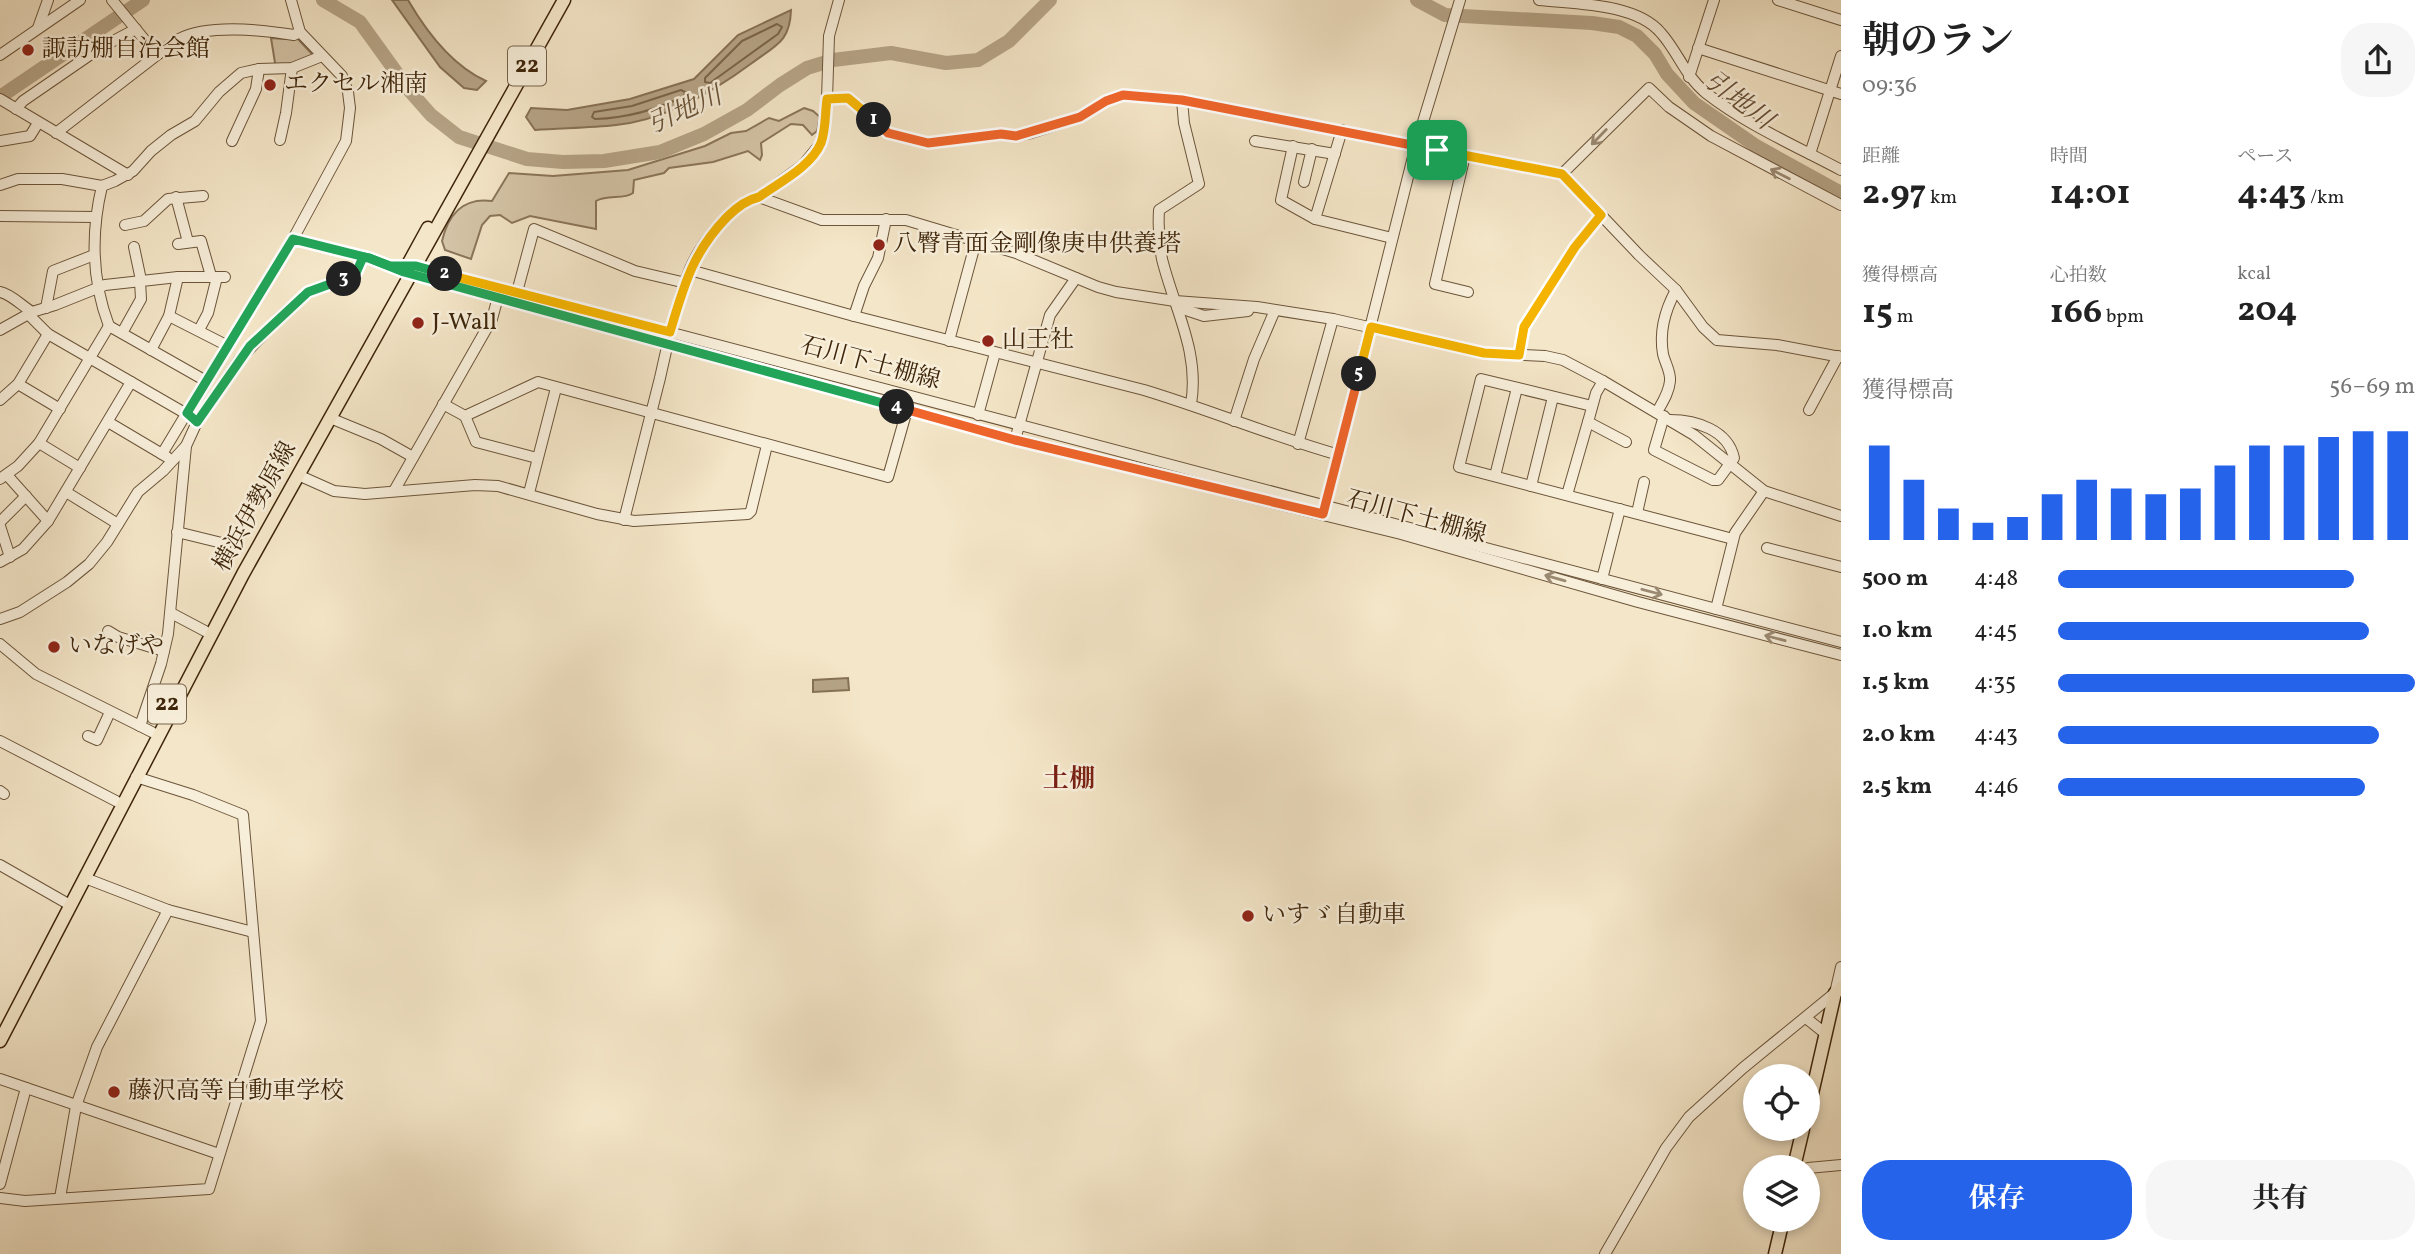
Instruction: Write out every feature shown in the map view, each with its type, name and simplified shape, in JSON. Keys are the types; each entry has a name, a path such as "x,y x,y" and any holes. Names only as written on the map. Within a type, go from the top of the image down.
{"main road":[{"name":"横浜伊勢原線","path":"488,130 556,0"},
{"name":"横浜伊勢原線","path":"0,1027 68,903 85,878 136,778 410,270 564,0"},
{"name":"横浜伊勢原線","path":"0,1041 116,801 146,729 205,631 271,507 410,270"},
{"path":"1819,1064 1838,990"},
{"path":"1775,1254 1780,1232"}],"street":[{"path":"38,28 48,0"},
{"path":"0,55 80,0"},
{"path":"624,520 670,332 699,251 719,226 742,205 759,197 803,165 821,143 827,99 831,25 839,0"},
{"path":"1324,510 1416,145 1460,0"},
{"path":"1539,0 1617,9 1639,17 1660,31 1689,77 1706,93 1779,139 1841,170"},
{"path":"1689,77 1714,0"},
{"path":"1778,0 1841,20"},
{"path":"162,454 293,239 346,141 349,127 348,92 342,76 300,32 291,1"},
{"path":"114,2 157,55"},
{"path":"8,104 23,101 134,26"},
{"path":"56,133 178,39 199,33 246,28 294,35 300,32"},
{"path":"1698,48 1836,92"},
{"path":"0,185 18,179 62,179 102,186 128,175 151,151 195,121 241,74 259,69 292,68 322,56"},
{"path":"1810,154 1836,92 1841,56"},
{"path":"280,140 292,68"},
{"path":"232,141 256,89 259,69"},
{"path":"1562,174 1649,88 1669,107 1711,136 1841,205"},
{"path":"827,99 848,98 888,133 928,143 1031,133 1080,117 1106,101 1123,95 1182,100 1562,174 1639,255 1676,289 1703,327 1717,340 1777,345 1839,356 1810,410"},
{"path":"1182,100 1184,123 1199,184 1159,210 1158,232 1162,259 1191,350 1191,404"},
{"path":"8,104 128,175"},
{"path":"0,141 30,136 38,122"},
{"path":"1315,219 1342,130"},
{"path":"1255,141 1335,154"},
{"path":"1293,146 1281,200 1315,219 1392,239"},
{"path":"1304,182 1312,149"},
{"path":"1465,155 1435,284 1468,292"},
{"path":"48,521 26,496 3,477 31,454 39,443 109,326 94,255 95,217 102,186"},
{"path":"125,225 144,221 168,199 203,196"},
{"path":"176,197 183,243 201,241 218,277 208,313 199,330"},
{"path":"759,197 822,220 906,220 1016,253 1116,292 1176,304 1270,309 1333,319 1484,353 1545,356 1563,360 1664,416 1705,443 1764,491 1841,516"},
{"path":"1519,355 1524,327 1575,247 1601,215"},
{"path":"0,216 95,217"},
{"path":"854,316 864,286 878,258 886,219"},
{"path":"517,292 534,229 635,271 686,283"},
{"path":"293,239 410,270"},
{"path":"948,341 975,241"},
{"path":"122,334 141,299 134,247"},
{"path":"46,308 53,271 94,255"},
{"path":"0,645 36,674 146,729 171,613 186,446 197,422 250,346 308,292 356,273 363,257"},
{"name":"石川下土棚線","path":"410,270 517,292 1020,426 1324,510 1638,602 1841,655"},
{"name":"石川下土棚線","path":"410,270 668,345 1015,440 1324,510 1841,642"},
{"path":"690,270 948,341 1144,390 1191,404 1298,444 1339,455"},
{"path":"0,330 30,313 100,287 140,281 218,277"},
{"path":"151,350 169,316 178,278"},
{"path":"1015,440 1051,315 1076,278"},
{"path":"1664,416 1687,421 1720,435 1732,448 1734,458 1718,480 1713,480 1654,450 1664,416 1665,397 1670,380 1663,351 1662,331 1667,307 1676,289"},
{"path":"0,292 5,292 30,313 48,334 187,413 197,422"},
{"path":"394,491 492,319 498,297"},
{"path":"1234,421 1270,309"},
{"path":"169,316 228,346"},
{"path":"1298,444 1333,319"},
{"path":"109,326 206,381"},
{"path":"0,400 18,384 48,334"},
{"path":"978,415 995,353"},
{"path":"1592,406 1481,379 1459,467 1733,540"},
{"path":"1567,495 1592,406 1603,381"},
{"path":"0,562 23,549 48,521 131,382"},
{"path":"465,416 538,382 888,477 906,410"},
{"path":"18,384 60,409"},
{"path":"529,493 556,388"},
{"path":"1495,477 1517,388"},
{"path":"1531,486 1553,397"},
{"path":"443,404 465,416 476,442 537,458"},
{"path":"330,418 381,439 413,457"},
{"path":"108,422 172,460"},
{"path":"1588,422 1626,442"},
{"path":"39,443 80,468"},
{"path":"298,475 321,487 341,493 498,486 624,520 646,522 747,514 751,511 767,444"},
{"path":"0,620 20,612 82,570 107,542 138,492 186,446"},
{"path":"1636,513 1644,482"},
{"path":"1716,609 1735,533 1764,491"},
{"path":"66,492 118,524"},
{"path":"10,557 0,524 26,496"},
{"path":"1602,579 1620,509"},
{"path":"177,532 226,544"},
{"path":"1767,548 1841,567"},
{"path":"171,613 205,631"},
{"path":"108,631 118,637 164,651"},
{"path":"97,740 110,712"},
{"path":"0,741 116,801"},
{"path":"0,1198 25,1201 209,1189 261,1021 243,814 136,778"},
{"path":"0,865 68,903"},
{"path":"85,878 168,910 253,932"},
{"path":"60,1198 76,1106 97,1047 168,910"},
{"path":"1605,1254 1666,1148 1689,1117 1743,1068 1838,990 1841,967"},
{"path":"1806,1018 1826,1034"},
{"path":"0,1079 219,1154"},
{"path":"0,1184 26,1088"},
{"path":"1820,1167 1841,1165"}],"shaded area":[{"path":"296,37 314,56 276,69 271,38"},
{"path":"804,108 821,118 817,131 812,135 803,125 791,124 761,143 760,160 748,151 713,162 669,168 664,173 634,180 633,193 596,201 596,229 530,216 512,223 500,215 490,216 482,225 471,259 445,250 442,241 453,216 465,205 492,201 509,173 553,176 628,170 705,146 731,133 746,131 769,118 779,121"}],"water":[{"path":"392,0 408,0 441,46 462,66 486,81 477,90 464,88 440,67"},
{"path":"791,10 785,36 775,47 721,84 671,111 616,125 535,130 526,117 531,108 567,110 630,99 694,79 738,35"},
{"path":"848,678 849,690 813,692 813,680"}],"waterway":[{"path":"0,97 143,0"},
{"name":"引地川","path":"323,0 360,22 409,90 431,115 459,137 527,159 563,162 604,161 660,152 704,134 747,110 807,68 833,60 891,53 946,63 978,60 1009,41 1050,0"},
{"name":"引地川","path":"1417,0 1445,15 1592,23 1619,27 1637,36 1655,54 1667,74 1694,103 1756,146 1841,193"}],"place":[{"name":"諏訪棚自治会館","path":"28,50"},
{"name":"エクセル湘南","path":"270,85"},
{"name":"八臀青面金剛像庚申供養塔","path":"879,245"},
{"name":"J-Wall","path":"418,323"},
{"name":"山王社","path":"988,341"},
{"name":"いなげや","path":"54,647"},
{"name":"いすゞ自動車","path":"1248,916"},
{"name":"藤沢高等自動車学校","path":"114,1092"}],"district":[{"name":"土棚","path":"1069,780"}],"route":[{"path":"1123,95 1182,100 1437,150 1562,174 1601,215 1575,247 1524,327 1519,355 1484,353 1371,327 1323,514 996,434 404,272 363,257 356,273 308,292 250,346 197,422 187,413 293,239 369,258 390,266 416,266 670,332 699,251 734,210 750,199 759,197 815,153 824,131 827,99 848,98 888,133 928,143 1031,133 1080,117 1106,101 1123,95"}]}
